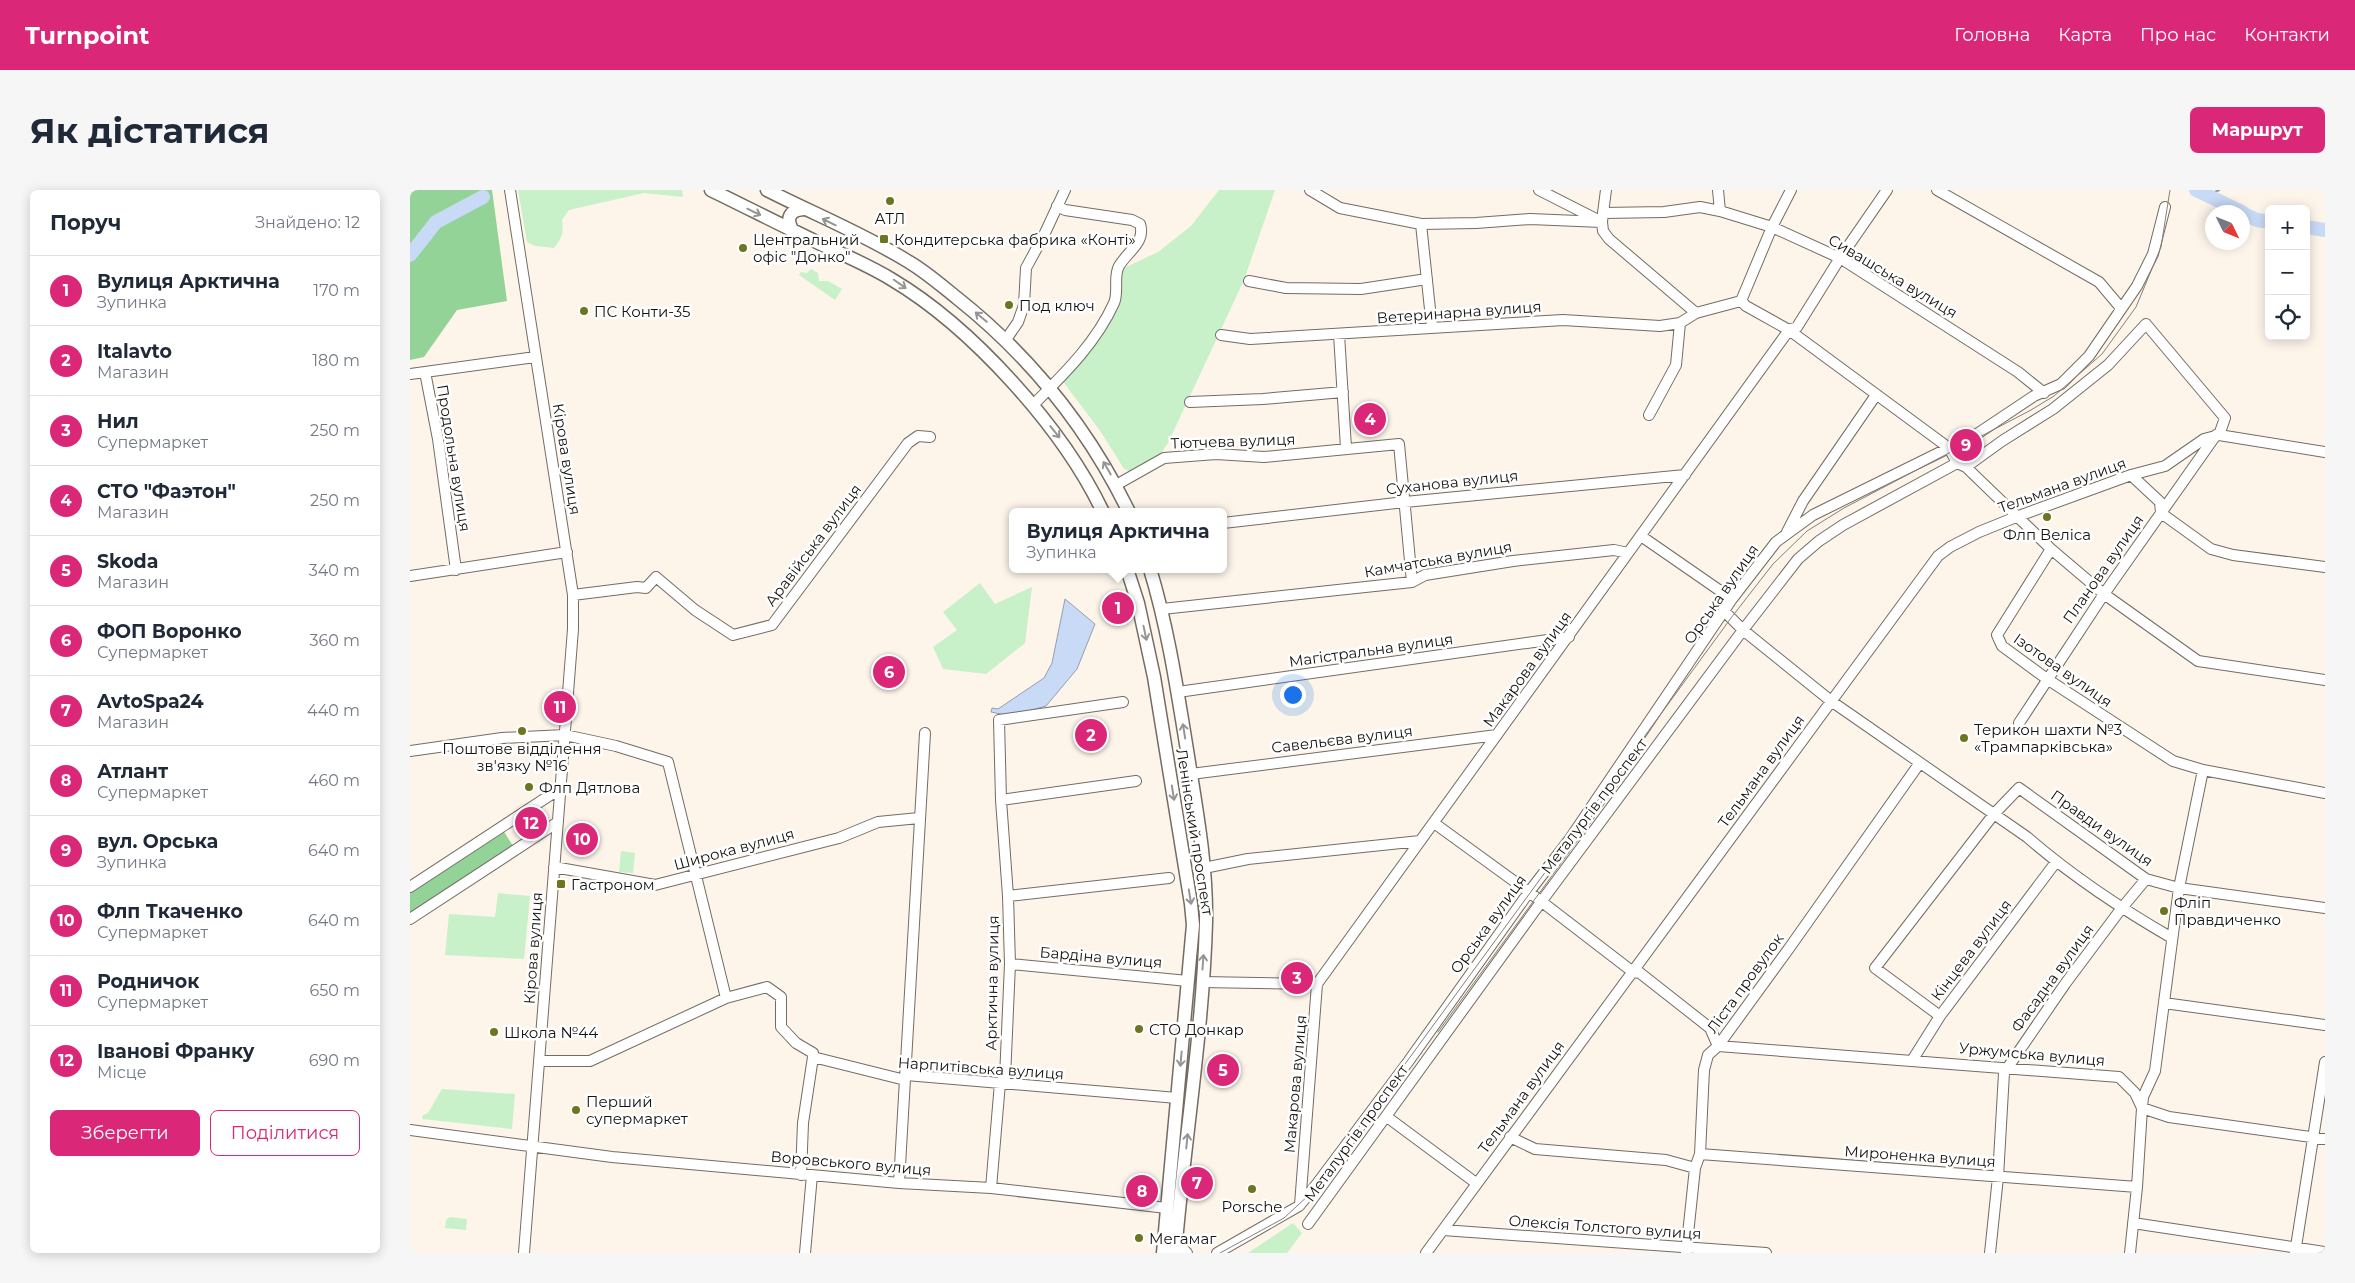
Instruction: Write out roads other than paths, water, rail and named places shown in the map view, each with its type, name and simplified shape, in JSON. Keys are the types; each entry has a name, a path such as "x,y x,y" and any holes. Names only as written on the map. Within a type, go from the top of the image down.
{"main road":[{"path":"711,190 890,278 928,304 969,338 1033,405 1061,440 1102,508"},
{"path":"767,190 910,263 984,320 1050,388 1080,427 1116,485 1127,508"},
{"path":"771,220 782,218 787,207 783,198"},
{"path":"793,230 788,221 790,215 794,211 804,209"},
{"name":"Ленінський проспект","path":"1128,573 1138,603 1154,677 1193,926 1163,1253"},
{"name":"Ленінський проспект","path":"1151,573 1162,608 1171,654 1204,868 1206,923 1202,982 1176,1249"},
{"path":"1151,661 1157,665 1167,664 1171,654"},
{"path":"1154,677 1158,670 1168,668 1176,686"},
{"path":"1165,1234 1167,1253"}],"street":[{"name":"Кірова вулиця","path":"510,190 573,595 573,629 524,1253"},
{"path":"1005,341 1018,322 1024,306 1026,268 1065,190"},
{"name":"Сивашська вулиця","path":"1310,190 1340,208 1421,224 1603,217 1700,207 1720,210 1772,227 1840,258 2018,372 2044,393"},
{"name":"Сивашська вулиця","path":"1539,190 1603,217"},
{"path":"1606,190 1603,232 1696,313"},
{"path":"1718,190 1720,210"},
{"path":"1792,190 1772,227 1741,301 1746,306 1789,330 1949,448 1962,465 2051,549 2104,594 2198,661 2325,680"},
{"name":"Макарова вулиця","path":"1300,1206 1317,984 1789,330 1797,327 1840,258 1888,190"},
{"path":"1937,190 2099,282 2120,308"},
{"path":"1033,405 1099,333 1116,300 1118,267 1140,240 1143,232 1140,224 1132,220 1065,210 1057,206"},
{"name":"Орська вулиця","path":"1217,1253 1300,1206 1408,1062 1529,892 1569,840 1732,599 1776,542 1787,532 1852,494 1978,434 2034,396 2061,384 2074,372 2107,332 2120,308 2137,286 2153,254 2165,206"},
{"path":"1421,224 1432,328"},
{"path":"1248,281 1286,288 1361,289 1427,280"},
{"name":"Ветеринарна вулиця","path":"1221,335 1250,338 1563,320 1660,326 1680,323 1696,313 1741,301"},
{"path":"1649,415 1676,365 1680,323"},
{"name":"Металургів проспект","path":"1308,1224 1541,902 1742,630 1798,559 1819,540 1843,524 1962,465 2053,410 2108,365 2146,324 2226,418 2217,435"},
{"path":"1339,334 1346,448"},
{"name":"Продольна вулиця","path":"456,570 438,439 425,372 535,357"},
{"path":"410,374 425,372"},
{"path":"1190,402 1262,399 1343,392"},
{"name":"Орська вулиця","path":"1787,532 1803,501 1876,395"},
{"path":"2217,435 2325,452"},
{"name":"Тельмана вулиця","path":"1426,1253 1938,556 1950,546 2016,517 2131,474 2165,466 2204,439 2217,435"},
{"name":"Планова вулиця","path":"2018,723 2104,594 2217,435"},
{"name":"Аравійська вулиця","path":"573,595 637,587 646,588 656,577 694,610 733,635 772,625 908,443 918,436 930,437"},
{"name":"Тютчева вулиця","path":"1116,485 1164,458 1216,454 1264,457 1399,444 1412,582"},
{"path":"2131,474 2160,502 2161,512 2211,549 2233,555 2325,568"},
{"name":"Суханова вулиця","path":"1227,523 1405,502 1685,475"},
{"path":"1641,536 1732,599"},
{"name":"Ізотова вулиця","path":"2051,549 1997,635 2002,646 2047,679 2173,761 2203,770 2325,793"},
{"name":"Камчатська вулиця","path":"1162,608 1412,582 1424,575 1513,561 1614,550 1628,553"},
{"path":"410,576 567,552"},
{"path":"1725,612 1742,630 1831,701 2027,836 2056,862 2120,908 2172,938"},
{"name":"Магістральна вулиця","path":"1176,686 1569,636"},
{"name":"Арктична вулиця","path":"991,1188 1000,1084 1005,1078 1010,964 1008,896 1001,800 999,720 1122,702"},
{"path":"900,1183 925,733"},
{"path":"410,751 502,738 565,735 616,746 668,762 694,875 726,998"},
{"name":"Савельєва вулиця","path":"1191,774 1497,735"},
{"name":"Ліста провулок","path":"1686,1251 1695,1168 1700,1154 1704,1070 1708,1055 1718,1046 1790,948 1920,764"},
{"path":"2130,1253 2137,1187 2142,1108 2144,1097 2155,1071 2179,888 2203,770"},
{"path":"1001,800 1136,781"},
{"path":"410,887 561,788"},
{"name":"Правди вулиця","path":"1994,814 2019,788 2146,879 2179,888 2325,908"},
{"path":"1940,1016 1876,968 1994,814"},
{"name":"Широка вулиця","path":"554,867 655,885 774,853 839,838 878,822 919,818"},
{"path":"410,919 558,822"},
{"path":"1434,823 1529,892 1633,972 1640,972 1710,1028 1718,1046"},
{"path":"1204,868 1248,859 1420,842"},
{"name":"Кінцева вулиця","path":"1913,1059 1940,1016 2056,862"},
{"name":"Арктична вулиця","path":"1008,896 1169,878"},
{"name":"Фасадна вулиця","path":"1990,1253 2006,1067 2120,908 2146,879"},
{"name":"Бардіна вулиця","path":"1010,964 1188,981"},
{"path":"1202,982 1317,984"},
{"path":"539,1061 590,1061 726,998 768,987 781,997 781,1027 796,1043 813,1053 803,1123 801,1175"},
{"path":"2164,1003 2325,1025"},
{"name":"Уржумська вулиця","path":"1718,1046 1913,1059 2119,1076 2135,1093 2142,1108"},
{"name":"Нарпитівська вулиця","path":"813,1057 901,1079 906,1075 1177,1098"},
{"path":"2296,1250 2325,1062"},
{"path":"2142,1108 2169,1117 2325,1140"},
{"path":"1387,1117 1476,1184"},
{"name":"Воровського вулиця","path":"410,1130 612,1157 801,1175 991,1188 1167,1208"},
{"path":"1510,1137 1535,1149 1666,1160 1695,1168"},
{"name":"Мироненка вулиця","path":"1700,1154 2137,1187"},
{"path":"805,1253 812,1175"},
{"path":"2133,1222 2296,1250 2325,1252"},
{"name":"Олексія Толстого вулиця","path":"1443,1230 1686,1251 1766,1253"},
{"path":"1176,1249 1187,1253"}],"water":[{"path":"1065,599 1095,624 1077,669 1046,706 1010,716 991,712 992,708 998,709 1044,678 1052,663"}],"waterway":[{"path":"2196,190 2227,205"},
{"path":"2208,196 2219,190"},
{"path":"410,255 436,222 483,197"},
{"path":"2250,217 2265,221"},
{"path":"2310,228 2325,230"}],"tram line":[{"path":"1220,1253 1284,1218 1310,1194 1731,618 1773,564 1807,531 1844,508 2031,410 2054,396 2102,354 2136,307 2161,247 2170,190"},
{"path":"1438,1032 1621,781"}],"place":[{"name":"АТЛ","path":"890,201"},
{"name":"Кондитерська фабрика «Конті»","path":"884,239"},
{"name":"Центральний офіс \"Донко\"","path":"743,248"},
{"name":"Под ключ","path":"1009,305"},
{"name":"ПС Конти-35","path":"584,311"},
{"name":"СТО \"Фаэтон\"","path":"1370,419"},
{"name":"вул. Орська","path":"1966,445"},
{"name":"Флп Веліса","path":"2047,517"},
{"name":"Вулиця Арктична","path":"1118,608"},
{"name":"ФОП Воронко","path":"889,672"},
{"name":"Родничок","path":"560,707"},
{"name":"Поштове відділення зв'язку №16","path":"522,731"},
{"name":"Italavto","path":"1091,735"},
{"name":"Терикон шахти №3 «Трампарківська»","path":"1964,738"},
{"name":"Флп Дятлова","path":"529,787"},
{"name":"Іванові Франку","path":"531,823"},
{"name":"Флп Ткаченко","path":"582,839"},
{"name":"Гастроном","path":"561,884"},
{"name":"Фліп Правдиченко","path":"2164,911"},
{"name":"Нил","path":"1297,978"},
{"name":"СТО Донкар","path":"1139,1029"},
{"name":"Школа №44","path":"494,1032"},
{"name":"Skoda","path":"1223,1070"},
{"name":"Перший супермаркет","path":"576,1110"},
{"name":"AvtoSpa24","path":"1197,1183"},
{"name":"Porsche","path":"1252,1189"},
{"name":"Атлант","path":"1142,1191"},
{"name":"Мегамаг","path":"1139,1238"}]}
